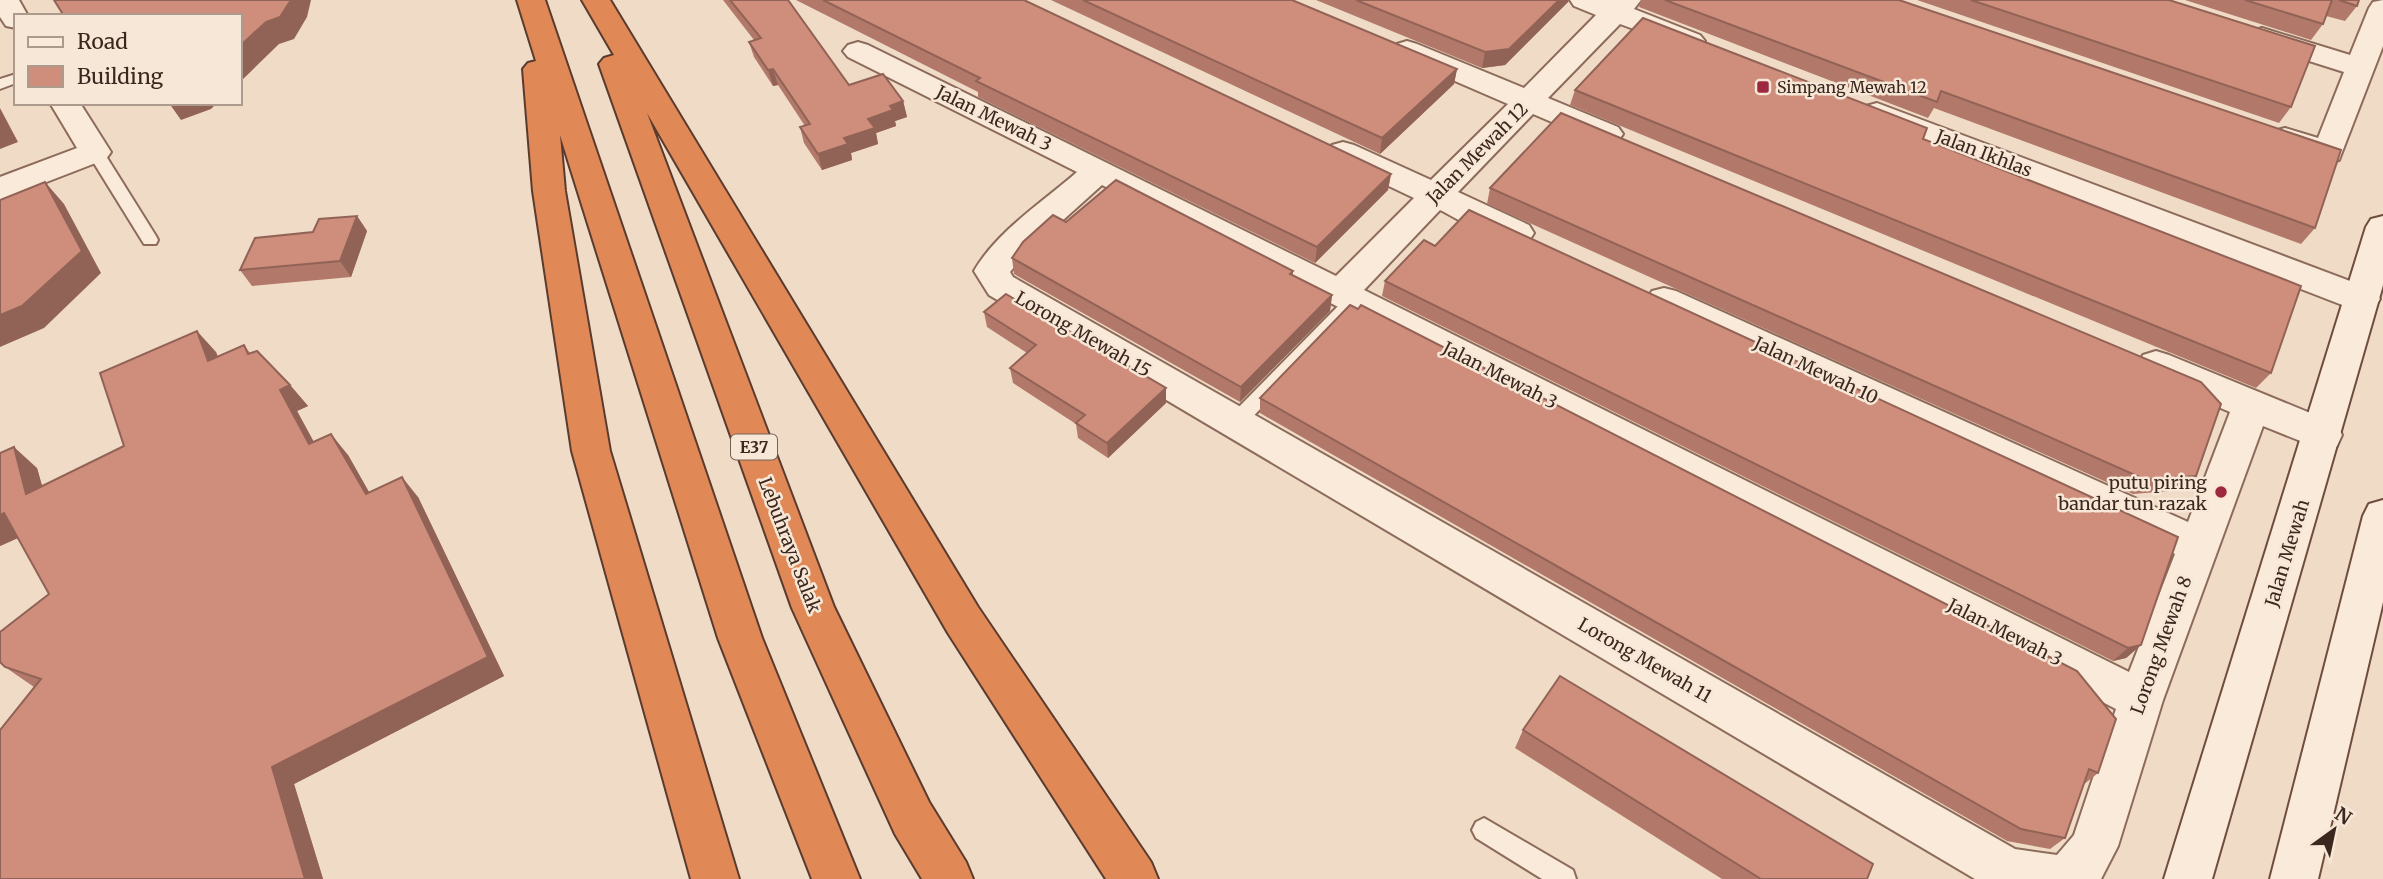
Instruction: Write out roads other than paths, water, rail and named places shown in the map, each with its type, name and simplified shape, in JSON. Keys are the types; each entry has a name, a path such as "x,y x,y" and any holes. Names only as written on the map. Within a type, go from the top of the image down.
{"highway":[{"path":"531,0 549,191 591,452 715,879"},
{"path":"531,0 740,638 836,879"},
{"name":"Lebuhraya Salak","path":"590,0 813,608 912,818 949,879"},
{"path":"596,0 963,620 1135,879"}],"street":[{"path":"1584,0 1621,6 1718,51"},
{"name":"Jalan Mewah 12","path":"1346,298 1435,196 1621,6"},
{"path":"2265,131 2328,153 2383,8"},
{"path":"2235,28 2361,68"},
{"path":"1375,37 1630,144"},
{"name":"Jalan Mewah 3","path":"858,51 1099,170 1346,298 2141,700"},
{"name":"Jalan Ikhlas","path":"1846,101 2372,303"},
{"path":"0,189 95,152 66,105"},
{"path":"1322,142 1549,248"},
{"name":"Lorong Mewah 15","path":"1099,170 1011,248 991,271 1001,286 1236,422"},
{"name":"Jalan Mewah","path":"2188,879 2323,435 2372,303 2383,227"},
{"name":"Jalan Mewah 10","path":"1638,289 2197,545"},
{"path":"2125,352 2323,435"},
{"name":"Lorong Mewah 8","path":"2066,879 2083,864 2094,846 2141,700 2197,545 2252,405"},
{"name":"Lorong Mewah 11","path":"1236,422 2007,871 2060,879"},
{"path":"2294,879 2383,516"}],"lane":[{"path":"95,152 150,240"},
{"path":"1236,422 1346,298"},
{"path":"1484,830 1564,879"}],"place":[{"name":"Simpang Mewah 12","path":"1763,87"},
{"name":"putu piring bandar tun razak","path":"2221,492"}]}
